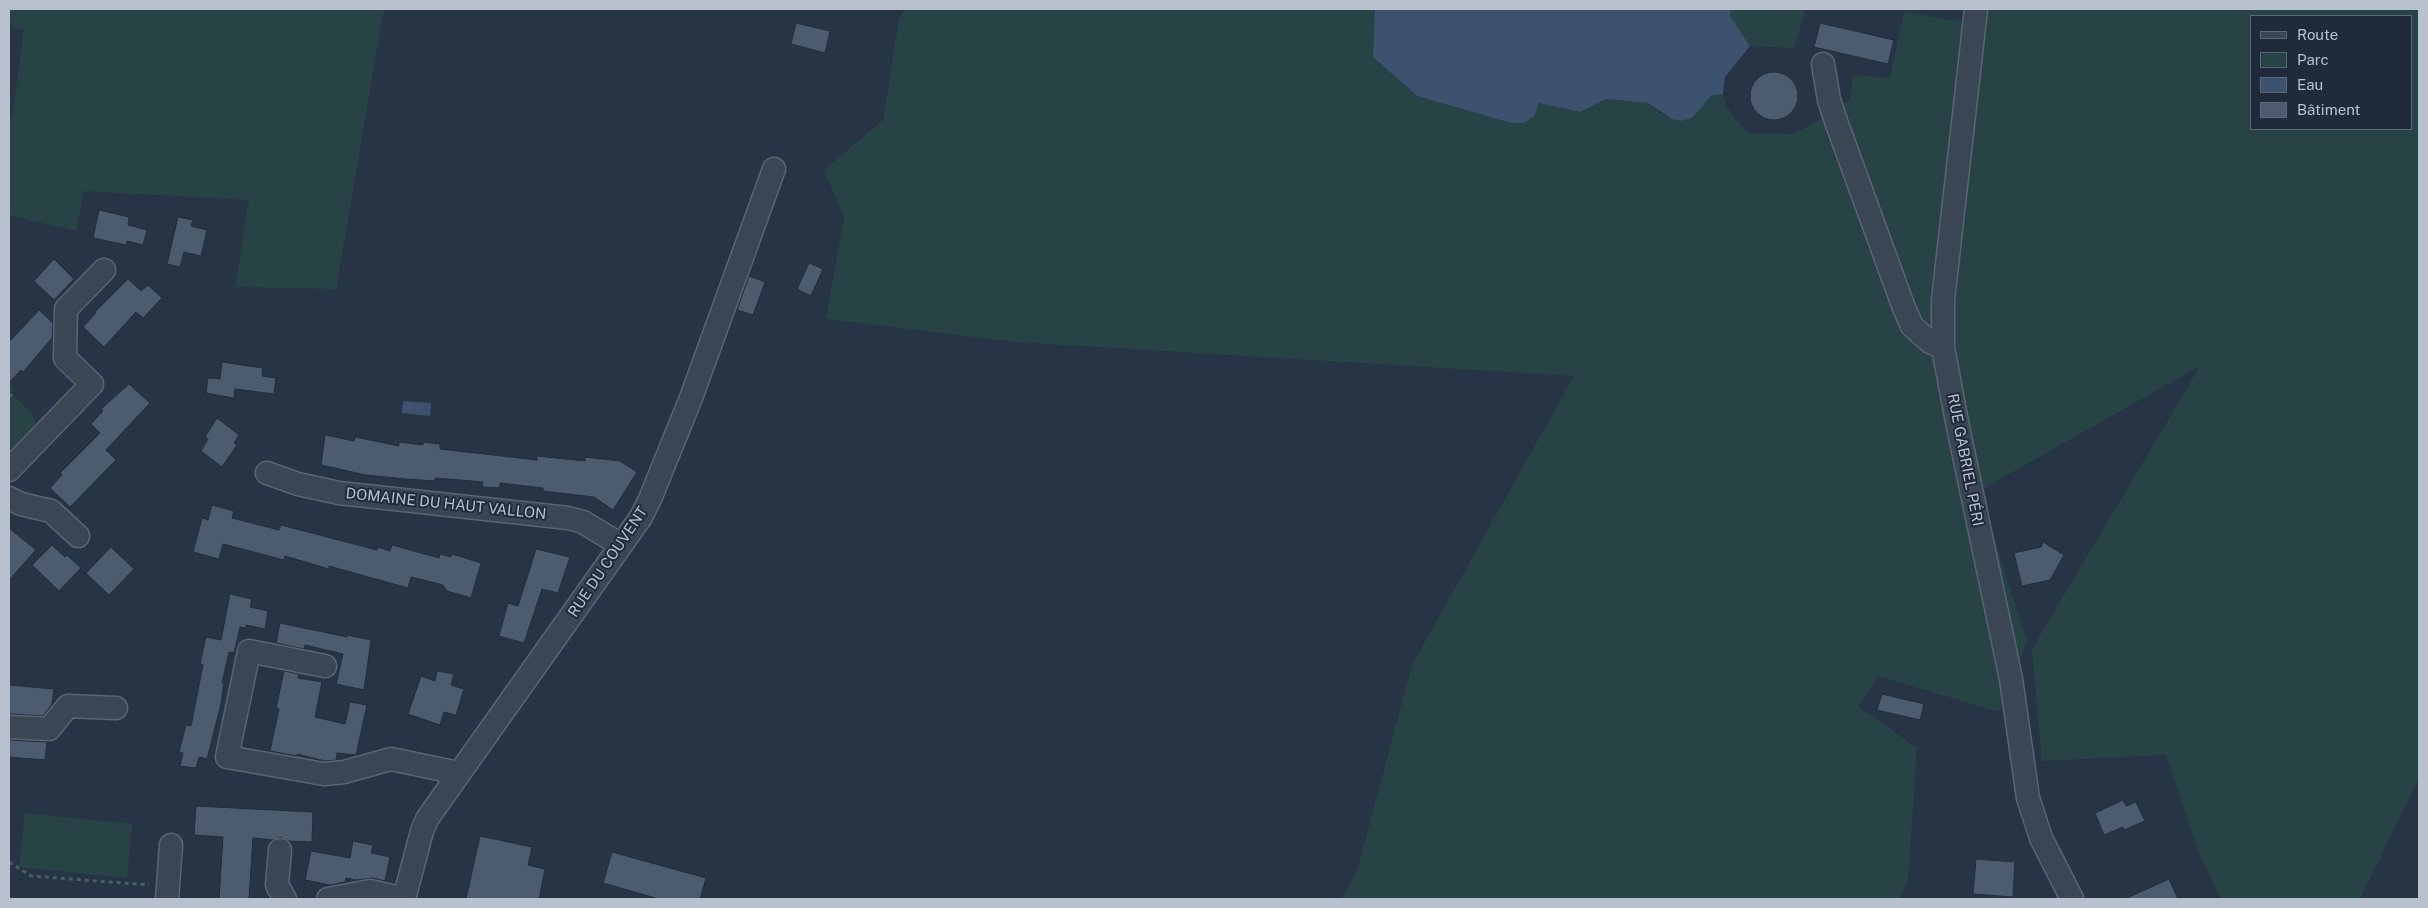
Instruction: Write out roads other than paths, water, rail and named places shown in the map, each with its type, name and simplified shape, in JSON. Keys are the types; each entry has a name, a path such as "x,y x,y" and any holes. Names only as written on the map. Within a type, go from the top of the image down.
{"street":[{"name":"RUE GABRIEL PÉRI","path":"1976,9 1943,300 1944,348 1958,427 2011,679 2028,798 2041,838 2072,899"},
{"path":"1823,64 1829,100 1837,124 1894,283 1912,326 1930,342 1944,348"},
{"name":"RUE DU COUVENT","path":"404,899 427,819 641,517 660,477 691,398 774,169"},
{"path":"9,470 92,384 65,358 66,309 104,270"},
{"name":"DOMAINE DU HAUT VALLON","path":"267,473 321,491 559,516 583,522 622,544"},
{"path":"9,498 21,504 51,511 78,536"},
{"path":"325,666 249,651 227,757 324,774 344,772 391,759 458,773"},
{"path":"9,727 50,729 68,706 116,708"},
{"path":"168,893 170,845"},
{"path":"280,850 277,884 285,899"},
{"path":"328,899 370,891 404,899"}],"water":[{"path":"1375,9 1731,9 1730,16 1750,46 1725,77 1723,94 1711,96 1692,118 1681,121 1672,119 1648,103 1606,99 1580,112 1539,103 1534,116 1524,123 1511,123 1417,96 1373,57"},
{"path":"403,401 431,403 430,416 402,413"}]}
